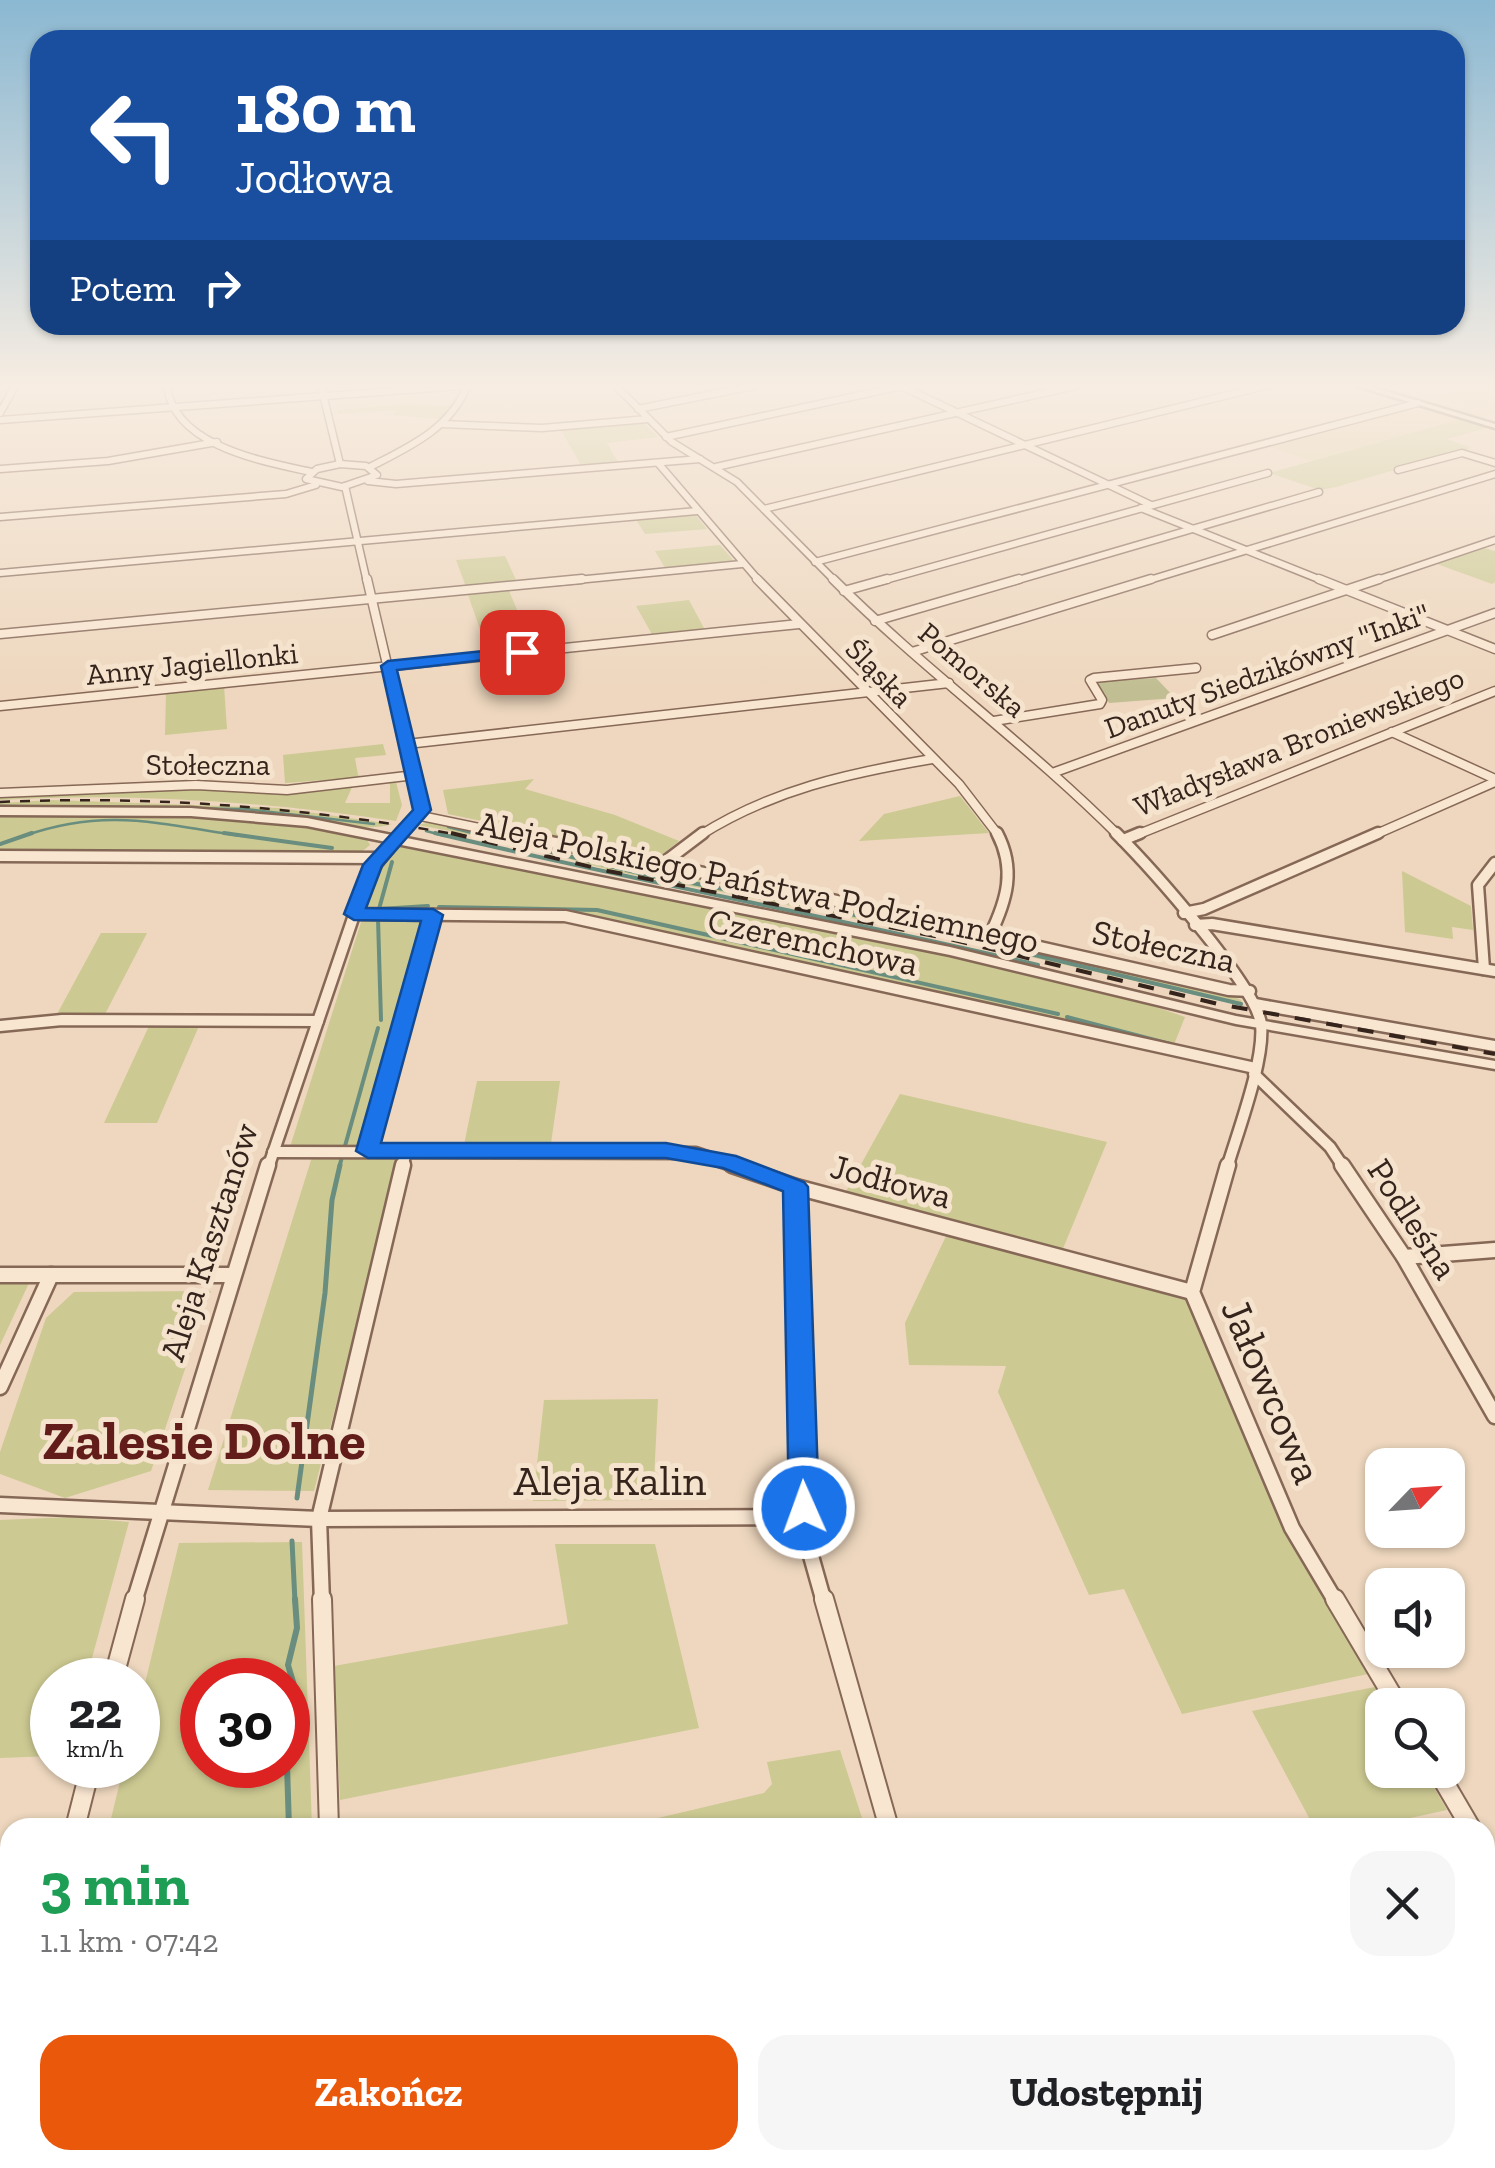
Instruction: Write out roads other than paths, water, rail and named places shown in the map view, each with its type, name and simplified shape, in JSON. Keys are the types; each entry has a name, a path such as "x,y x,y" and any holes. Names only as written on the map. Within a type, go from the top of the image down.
{"street":[{"path":"0,517 286,494 309,487"},
{"path":"345,487 415,775 421,816"},
{"name":"Śląska","path":"678,487 742,564 983,816 1008,856 1002,908 990,935"},
{"name":"Pomorska","path":"743,487 875,621 1054,772 1122,840 1253,998 1261,1024"},
{"path":"764,510 855,487"},
{"path":"815,562 1098,487"},
{"path":"1116,487 1151,506"},
{"path":"844,591 1218,487"},
{"path":"912,652 1452,487"},
{"path":"875,621 1318,492"},
{"path":"1142,508 1495,650"},
{"path":"0,573 697,511"},
{"path":"1212,635 1495,540"},
{"path":"0,634 742,564"},
{"name":"Danuty Siedzikówny \"Inki\"","path":"1054,772 1495,613"},
{"name":"Anny Jagiellonki","path":"0,706 799,624"},
{"path":"994,722 1100,704 1102,700 1090,680 1094,678 1196,668"},
{"path":"407,744 949,683"},
{"name":"Władysława Broniewskiego","path":"1122,840 1495,691"},
{"path":"1392,732 1495,781"},
{"path":"662,864 730,813 770,796 852,772 932,760"},
{"name":"Stołeczna","path":"0,793 161,790 196,785 287,790 415,775"},
{"path":"1184,913 1204,909 1495,781"},
{"name":"Aleja Polskiego Państwa Podziemnego","path":"0,811 207,813 308,822 950,950 1261,1024 1495,1065"},
{"name":"Stołeczna","path":"421,816 990,935 1253,998 1495,1046"},
{"name":"Aleja Kasztanów","path":"120,1658 158,1511 232,1275 354,914 378,858 421,816"},
{"path":"0,856 378,858"},
{"path":"1195,925 1210,924 1490,970 1478,886 1495,863"},
{"name":"Czeremchowa","path":"354,914 566,916 1254,1071"},
{"path":"368,1151 433,915"},
{"path":"0,1026 62,1020 318,1021"},
{"name":"Jałowcowa","path":"1261,1024 1254,1071 1192,1292 1292,1528 1388,1688"},
{"name":"Podleśna","path":"1254,1071 1324,1139 1404,1257 1495,1416"},
{"name":"Jodłowa","path":"272,1152 696,1153 796,1187 1192,1292"},
{"path":"329,1818 319,1519 406,1152"},
{"path":"796,1187 804,1508 800,1517 885,1818"},
{"path":"1404,1257 1495,1250"},
{"path":"0,1275 232,1275"},
{"path":"0,1387 51,1275"},
{"name":"Aleja Kalin","path":"0,1505 319,1519 800,1517"},
{"path":"78,1818 85,1788"},
{"path":"1447,1788 1465,1818"}],"waterway":[{"path":"0,806 245,809 374,824"},
{"path":"24,836 54,827 107,820 158,823 242,836"},
{"path":"448,827 484,836"},
{"path":"426,831 445,836"},
{"path":"0,844 32,833"},
{"path":"224,833 332,848"},
{"path":"435,833 1038,965"},
{"path":"473,833 622,869"},
{"path":"392,862 379,909 428,906"},
{"path":"626,870 662,878"},
{"path":"671,879 755,895"},
{"path":"762,896 933,931"},
{"path":"439,907 597,910 1058,1014"},
{"path":"378,919 381,1020"},
{"path":"942,933 1241,1004"},
{"path":"1067,1017 1170,1044"},
{"path":"345,1146 378,1028"},
{"path":"339,1168 342,1157"},
{"path":"297,1498 325,1293 332,1200 340,1165"},
{"path":"292,1541 295,1602"},
{"path":"290,1658 297,1628 295,1599"},
{"path":"288,1788 289,1818"}],"railway":[{"path":"0,802 117,800 233,806 461,835"},
{"path":"451,833 461,835"},
{"path":"461,835 465,836"},
{"path":"461,835 608,871 949,939 1218,1004 1495,1054"}],"district":[{"name":"Zalesie Dolne","path":"204,1440"}]}
